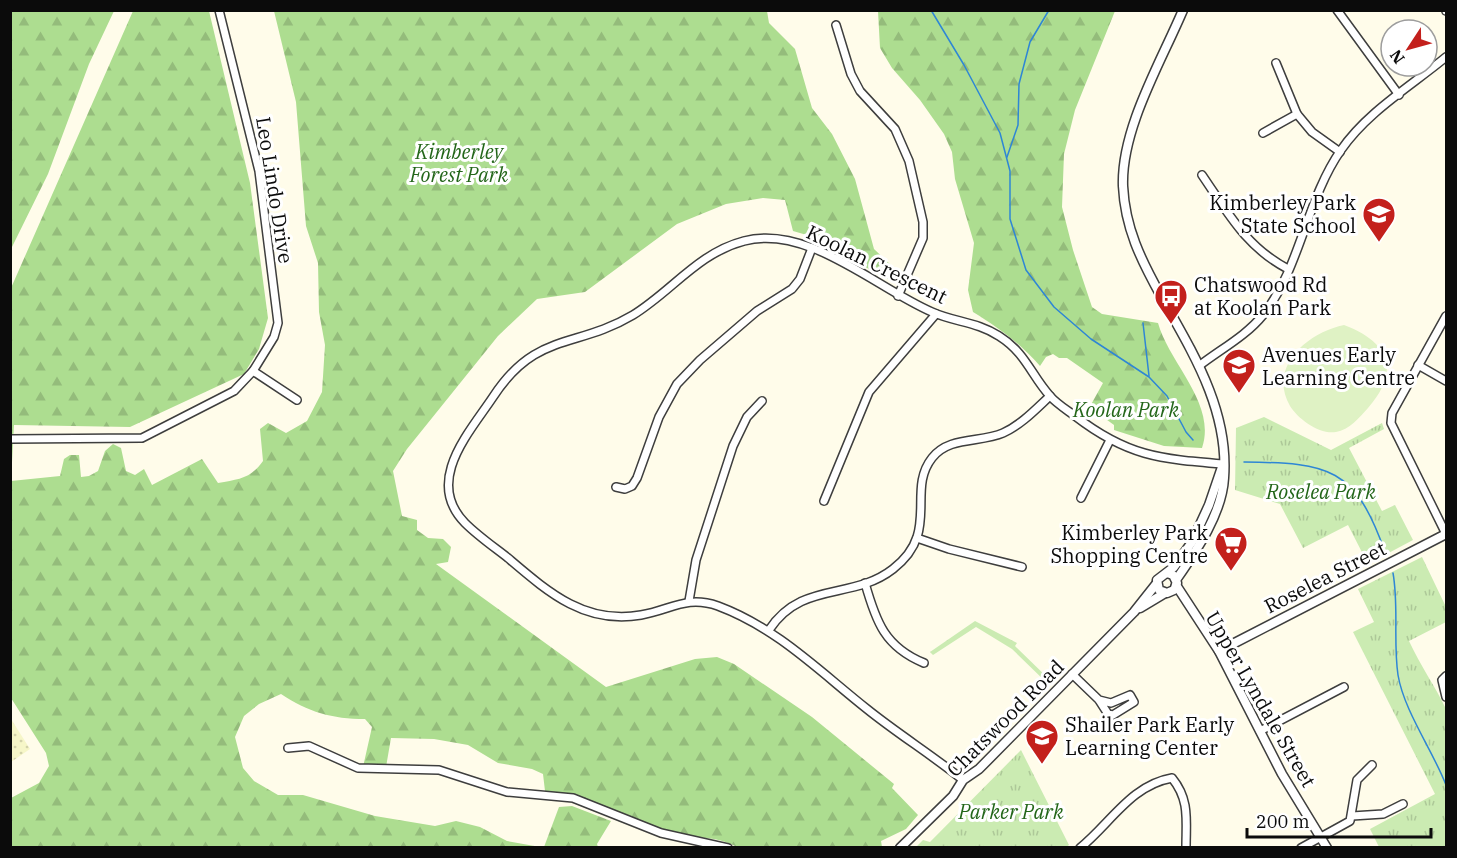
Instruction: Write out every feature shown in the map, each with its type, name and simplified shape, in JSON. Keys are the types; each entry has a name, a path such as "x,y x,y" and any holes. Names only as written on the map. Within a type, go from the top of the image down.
{"street":[{"name":"Leo Lindo Drive","path":"10,439 142,438 234,391 253,371 274,337 278,323 259,171 219,10"},
{"path":"1183,10 1132,129 1125,155 1123,183 1127,219 1138,254 1199,366 1220,417 1223,464 1212,509 1176,583 1167,593 1159,590 1157,583 1161,575 1167,573 1189,547 1212,509"},
{"path":"1337,10 1399,95"},
{"path":"836,25 851,74 860,91 895,129 911,171 923,222 923,238 898,296"},
{"path":"1199,366 1236,340 1262,316 1277,294 1330,167 1359,128 1446,57"},
{"path":"1276,63 1297,114 1312,132 1340,152"},
{"path":"1263,132 1297,114"},
{"path":"1202,175 1250,243 1267,257 1288,269"},
{"name":"Koolan Crescent","path":"963,780 869,711 770,630 718,607 689,601 628,616 597,615 567,604 464,521 450,498 450,465 498,389 514,369 551,344 600,330 629,317 661,296 714,252 743,241 766,238 791,240 833,256 898,296 936,314 969,322 999,336 1022,356 1050,396 1110,440 1147,455 1223,464"},
{"path":"616,487 625,489 632,486 637,478 659,417 678,384 700,360 757,312 792,289 800,279 812,248"},
{"path":"824,501 869,392 936,314"},
{"path":"1446,316 1392,414 1391,423 1446,534"},
{"path":"1418,365 1446,381"},
{"path":"253,371 297,400"},
{"path":"770,630 780,615 797,602 865,583 896,567 917,538 923,508 921,481 924,470 937,452 953,444 1007,432 1050,396"},
{"path":"689,601 696,560 733,446 747,417 762,401"},
{"path":"1081,498 1110,440"},
{"name":"Roselea Street","path":"1219,651 1446,534"},
{"path":"917,538 949,549 1022,567"},
{"path":"1167,573 1176,583"},
{"path":"865,583 884,635 908,656 924,663"},
{"name":"Chatswood Road","path":"900,848 952,796 963,780 979,769 1134,612 1157,583"},
{"name":"Upper Lyndale Street","path":"1176,583 1219,651 1282,774 1327,848"},
{"name":"Upper Lyndale Street","path":"1167,593 1190,608"},
{"name":"Chatswood Road","path":"1134,612 1167,593"},
{"path":"1072,674 1111,715 1134,702 1130,695 1111,703 1099,700"},
{"path":"1446,676 1442,680 1446,697"},
{"path":"1260,731 1344,687"},
{"path":"288,748 309,746 358,768 439,770 507,792 573,798 661,833 728,848"},
{"path":"1301,848 1347,824 1352,816 1357,780 1372,765"},
{"path":"1080,848 1137,793 1162,780 1172,778 1182,790 1186,802 1186,848"},
{"path":"1352,816 1383,814 1403,804"}],"green space":[{"path":"11,10 114,11 89,64 48,174 11,249"},
{"path":"133,11 209,11 250,183 268,318 259,349 244,374 130,427 14,425 11,481 11,288"},
{"name":"Kimberley Forest Park","path":"274,11 767,11 769,23 795,49 812,108 832,134 855,179 874,249 895,269 891,280 881,277 824,240 793,231 785,200 763,198 726,204 677,224 585,292 537,299 498,336 407,449 393,471 402,516 417,520 417,530 428,538 443,539 451,547 448,562 436,564 606,687 695,659 717,657 734,664 812,717 894,784 892,788 918,815 906,829 881,841 882,847 737,847 712,839 669,832 577,798 545,791 543,774 532,769 498,763 468,745 434,739 391,738 386,767 363,767 372,727 365,719 342,718 321,713 301,706 281,694 259,704 244,716 235,737 243,768 254,781 278,795 303,795 375,816 435,826 456,821 480,827 507,841 540,847 11,847 11,798 39,783 49,766 46,753 11,698 11,481 60,476 64,459 70,455 79,455 81,477 89,476 98,471 105,451 113,444 121,448 126,471 135,475 144,469 152,485 202,459 218,483 249,475 263,461 260,429 268,423 286,433 307,421 322,392 325,345 319,312 318,263 306,226 296,102"},
{"name":"Koolan Park","path":"878,11 1115,11 1075,110 1064,154 1062,207 1073,250 1092,307 1102,314 1158,323 1198,400 1205,432 1202,448 1164,446 1114,430 1114,425 1103,417 1098,418 1088,410 1103,383 1067,358 1059,358 1053,354 1046,357 1040,366 1009,336 973,312 968,290 974,243 955,179 952,152 944,134 920,100 892,68 880,48"},
{"path":"1344,325 1371,340 1380,349 1387,370 1378,394 1354,423 1336,432 1323,431 1304,421 1290,406 1284,391 1284,377 1295,353 1305,343 1331,329"},
{"name":"Roselea Park","path":"1264,417 1331,450 1382,423 1384,429 1349,448 1382,511 1395,505 1413,540 1368,564 1348,525 1303,548 1280,504 1235,490 1236,428"},
{"path":"1422,557 1446,607 1446,622 1409,641 1446,709 1446,847 1379,847 1370,829 1435,794 1353,632 1374,622 1358,589"},
{"path":"975,621 1017,643 1015,646 1051,681 1048,684 1012,649 976,627 933,655 930,652"},
{"path":"11,719 30,749 10,762"},
{"name":"Parker Park","path":"1021,750 1069,845 1065,848 916,847 923,840 930,842"},
{"path":"572,806 611,821 597,844 598,847 544,847 559,807"}],"waterway":[{"path":"931,10 964,65 1000,133 1010,171 1010,219 1026,270 1054,307 1091,339 1149,377 1167,396 1186,432 1193,440"},
{"path":"1007,157 1018,125 1019,84 1030,42 1049,10"},
{"path":"1143,323 1149,376"},
{"path":"1244,462 1298,465 1318,469 1335,476 1350,486 1362,502 1385,552"},
{"path":"1393,573 1396,598 1397,662 1401,689 1412,717 1446,785"}],"place":[{"name":"Kimberley Park State School","path":"1379,243"},
{"name":"Chatswood Rd at Koolan Park","path":"1171,325"},
{"name":"Avenues Early Learning Centre","path":"1239,394"},
{"name":"Kimberley Park Shopping Centre","path":"1231,572"},
{"name":"Shailer Park Early Learning Center","path":"1042,765"}]}
